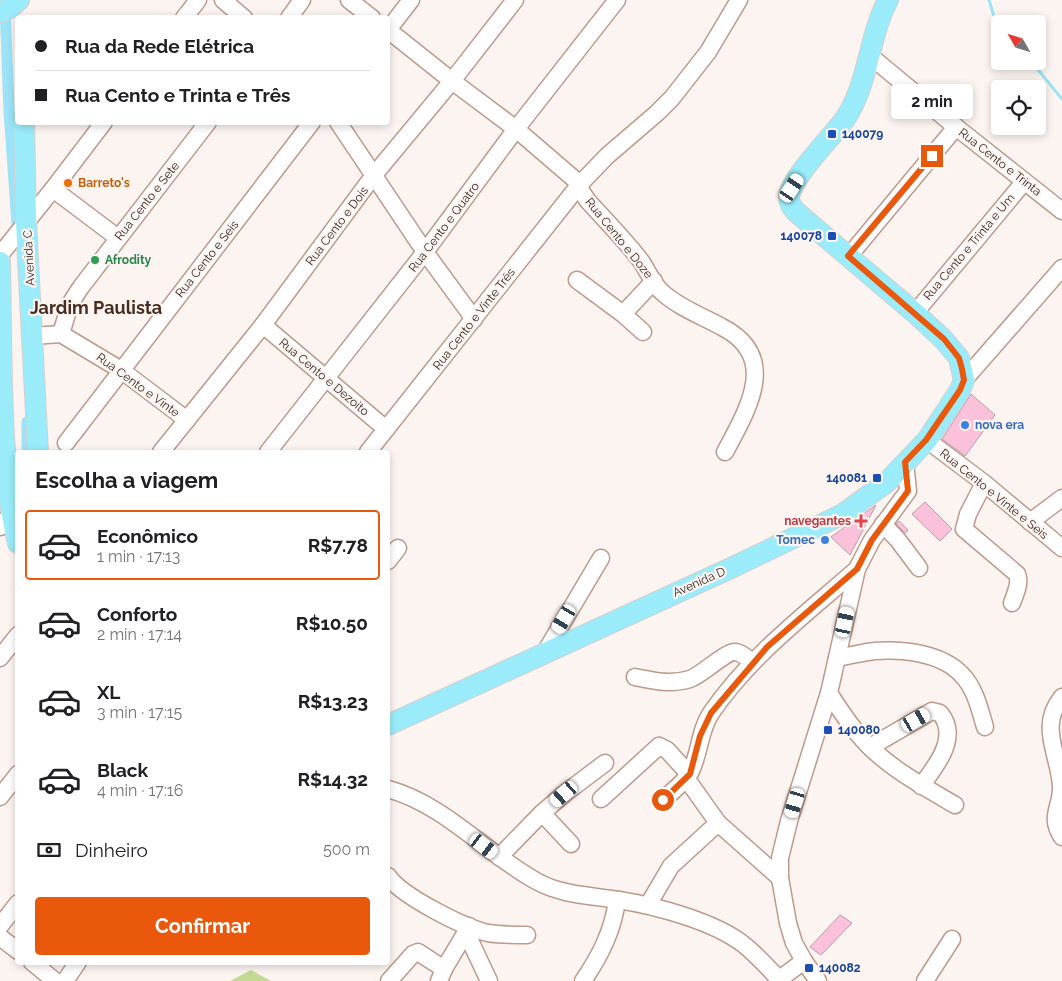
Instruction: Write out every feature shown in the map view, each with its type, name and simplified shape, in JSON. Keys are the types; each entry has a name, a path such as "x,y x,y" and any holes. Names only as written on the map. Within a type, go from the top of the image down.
{"main road":[{"path":"888,0 882,12 864,79 855,104 844,121 801,174 792,188 789,198 790,205 817,231 944,339 959,358 964,380"},
{"name":"Avenida C","path":"24,125 26,221 38,450"},
{"path":"0,262 1,395 5,520 15,538"},
{"name":"Avenida D","path":"390,724 732,568 843,514 887,482 926,440 960,390 964,380"}],"street":[{"path":"186,15 198,0"},
{"path":"223,0 240,15"},
{"path":"291,15 302,0"},
{"path":"349,0 368,15"},
{"path":"390,27 411,0"},
{"name":"Rua Cento e Dois","path":"163,450 263,325 374,175 452,81 515,0"},
{"name":"Rua Cento e Quatro","path":"270,450 426,252 516,129 617,0"},
{"name":"Rua Cento e Vinte Três","path":"370,450 580,184 607,156 672,98 708,52 739,0"},
{"name":"Rua Cento e Doze","path":"390,32 516,129 580,184 581,191 588,201 637,256 664,294 687,309 723,327 744,342 754,360 755,375 739,425 725,452"},
{"name":"Rua Cento e Trinta","path":"869,55 1062,211"},
{"path":"0,255 102,125"},
{"name":"Rua Cento e Sete","path":"61,334 70,304 118,238 206,125"},
{"name":"Rua Cento e Seis","path":"66,443 310,125"},
{"path":"340,125 474,319"},
{"path":"848,256 956,127"},
{"name":"Rua Cento e Trinta e Um","path":"915,313 1024,182"},
{"path":"53,189 118,238"},
{"path":"964,380 1062,268"},
{"path":"576,280 623,314 643,332"},
{"path":"623,314 654,281"},
{"name":"Rua Cento e Dezoito","path":"263,325 386,429"},
{"path":"33,336 61,334"},
{"name":"Rua Cento e Vinte","path":"61,334 121,370 187,420"},
{"name":"Rua Cento e Vinte e Seis","path":"926,440 984,483 1062,548"},
{"path":"818,981 794,943 788,923 780,878 780,858 789,821 829,693 857,569 872,540 908,491 905,462"},
{"path":"984,483 968,514 964,529 1017,574 1019,578 1012,603"},
{"path":"1030,522 1062,498"},
{"path":"883,524 919,568"},
{"path":"544,654 600,558"},
{"path":"663,800 688,776 700,736 711,713 753,662 767,647 857,569"},
{"path":"0,658 15,639"},
{"path":"837,658 874,651 893,651 929,656 947,664 961,674 968,683 985,727"},
{"path":"635,677 672,683 684,681 703,672 730,652 737,652 753,662"},
{"path":"829,693 846,718 870,747 882,758 922,786 955,805"},
{"path":"1062,697 1055,705 1050,730 1062,788 1055,820 1057,829 1062,837"},
{"path":"870,747 932,711 940,713 946,722 946,745 936,767 922,786"},
{"path":"601,799 659,746 667,750 688,776 718,823 780,878"},
{"path":"499,857 564,794 605,763"},
{"path":"0,797 15,778"},
{"path":"390,790 417,800 440,814 499,857 540,883 589,897 617,900 670,911 722,932 743,944 779,980 804,961"},
{"path":"542,814 570,844"},
{"path":"648,906 671,866 718,823"},
{"path":"390,880 420,903 467,929 486,933 527,935"},
{"path":"583,981 609,935 615,919 617,900"},
{"path":"0,926 15,907"},
{"path":"389,981 413,954 418,952 441,975 467,929"},
{"path":"467,929 488,981"},
{"path":"0,937 15,949"},
{"path":"925,981 952,939"},
{"path":"36,965 55,981"},
{"path":"65,981 76,965"}],"green space":[{"path":"251,970 271,981 230,981"}],"building":[{"name":"nova era","path":"971,394 995,415 965,456 942,439"},
{"path":"925,502 952,529 940,541 912,514"},
{"name":"navegantes","path":"876,505 850,555 831,537"},
{"path":"899,521 908,530 905,533 896,524"},
{"path":"840,915 852,923 821,955 810,947"}],"waterway":[{"path":"989,0 994,15"},
{"path":"5,6 9,111 17,224"},
{"path":"1038,70 1062,99"},
{"path":"27,422 27,450"}],"place":[{"name":"140079","path":"832,134"},
{"name":"Barreto's","path":"68,183"},
{"name":"140078","path":"832,236"},
{"name":"Afrodity","path":"95,260"},
{"name":"nova era","path":"965,425"},
{"name":"140081","path":"877,478"},
{"name":"navegantes","path":"861,521"},
{"name":"Tomec","path":"825,540"},
{"name":"140080","path":"828,730"},
{"name":"140082","path":"809,968"}],"district":[{"name":"Jardim Paulista","path":"96,307"}],"route":[{"path":"663,800 690,774 700,736 706,723 711,713 730,689 767,647 857,569 872,540 908,491 905,462 926,440 960,390 964,380 959,358 944,339 848,256 932,156"}]}
